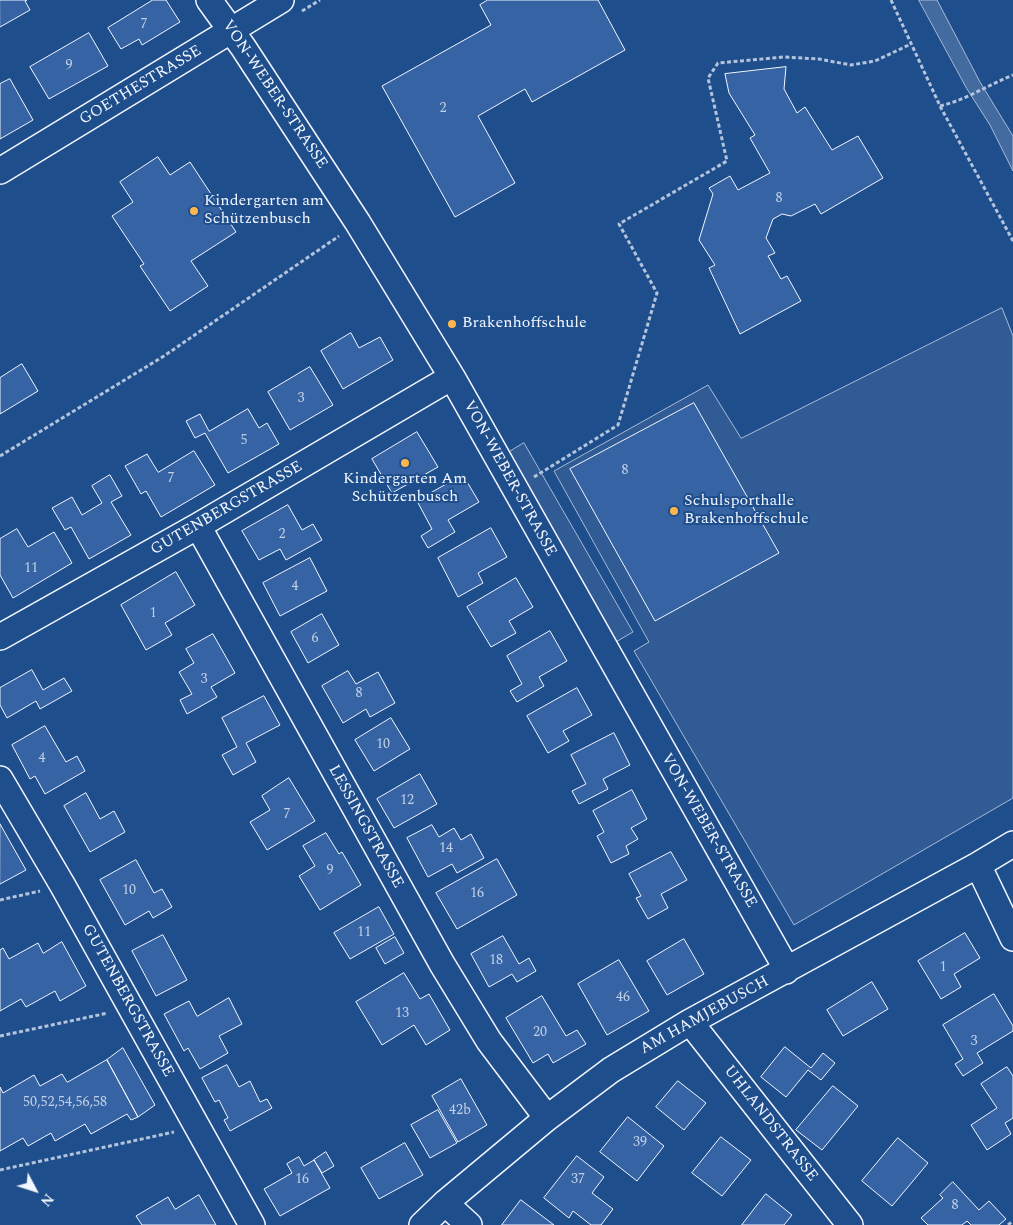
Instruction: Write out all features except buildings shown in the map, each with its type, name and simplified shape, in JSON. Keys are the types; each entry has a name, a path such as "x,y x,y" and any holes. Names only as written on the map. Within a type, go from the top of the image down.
{"street":[{"name":"VON-WEBER-STRASSE","path":"209,0 232,31 358,223 452,377 776,950 786,971"},
{"name":"GOETHESTRASSE","path":"0,171 281,0"},
{"name":"GUTENBERGSTRASSE","path":"0,638 198,526 452,377"},
{"name":"LESSINGSTRASSE","path":"198,526 442,964 489,1041 547,1118"},
{"name":"GUTENBERGSTRASSE","path":"0,779 63,886 252,1225"},
{"name":"AM HAMJEBUSCH","path":"422,1225 445,1203 547,1118 611,1070 690,1022 786,971 1013,844"},
{"path":"978,865 1013,938"},
{"name":"UHLANDSTRASSE","path":"690,1022 850,1225"},
{"path":"445,1203 469,1225"}],"path":[{"path":"890,0 940,106 1013,241"},
{"path":"515,488 618,425 657,293 619,224 727,161 708,78 718,63 784,57 819,59 851,65 875,61 911,44"},
{"path":"940,106 957,102 990,84 1013,75"},
{"path":"0,456 164,356 358,223"},
{"path":"0,900 63,886"},
{"path":"0,1036 131,1008"},
{"path":"0,1170 197,1127"},
{"path":"1008,1225 1013,1221"}],"shaded area":[{"path":"919,0 937,0 980,82 1013,136 1013,171 990,125 967,89"},
{"path":"1002,308 1013,336 1013,798 794,925 634,651 649,642 554,471 708,385 741,438"},
{"path":"524,443 633,632 614,643 506,454"}],"place":[{"name":"Kindergarten am Schützenbusch","path":"194,211"},
{"name":"Brakenhoffschule","path":"452,324"},
{"name":"Kindergarten Am Schützenbusch","path":"405,463"},
{"name":"Schulsporthalle Brakenhoffschule","path":"674,511"}]}
